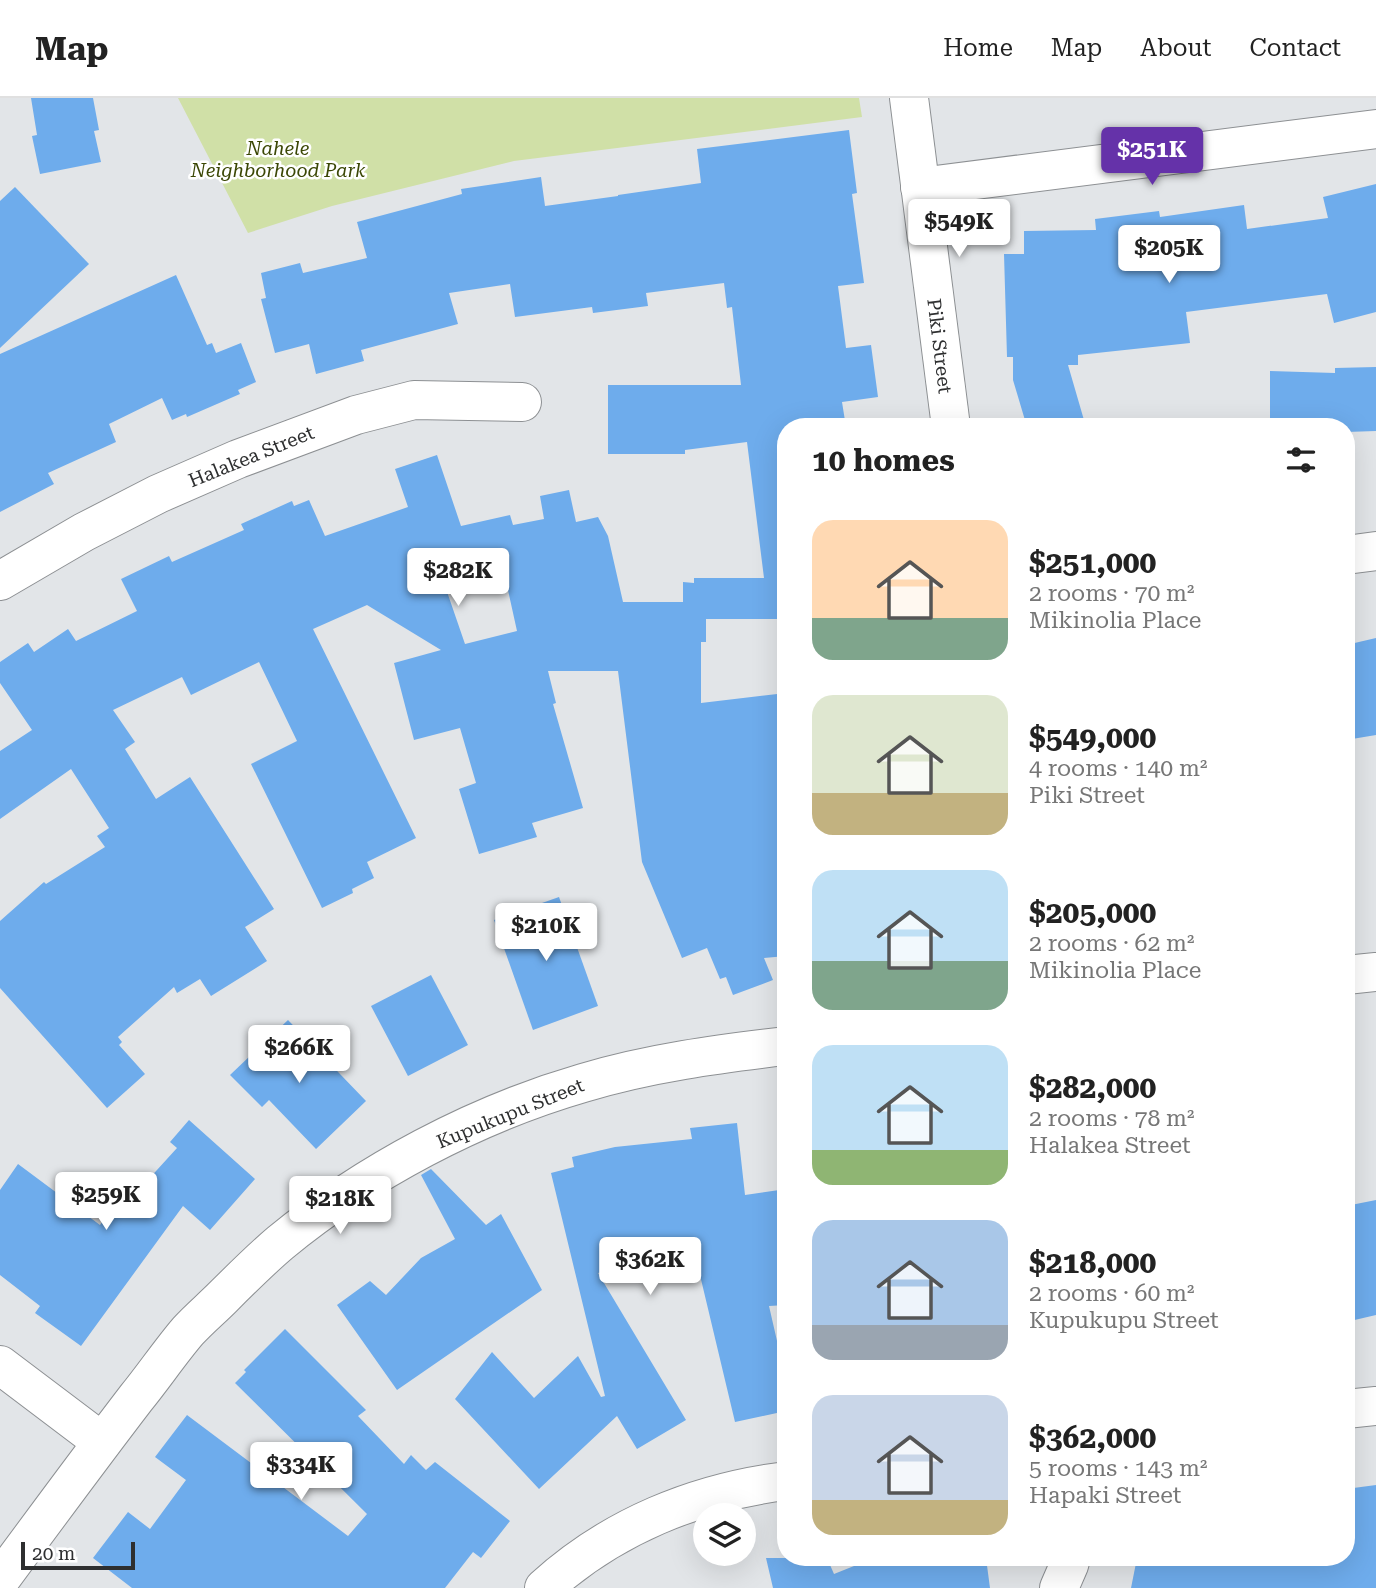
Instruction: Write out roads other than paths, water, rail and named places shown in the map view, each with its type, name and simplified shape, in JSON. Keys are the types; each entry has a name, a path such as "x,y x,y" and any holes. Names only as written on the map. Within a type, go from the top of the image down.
{"street":[{"name":"Piki Street","path":"909,98 950,418"},
{"path":"920,187 1376,128"},
{"name":"Halakea Street","path":"0,581 84,532 158,494 238,459 356,415 414,400 522,402"},
{"path":"1355,554 1376,551"},
{"path":"1355,974 1376,972"},
{"name":"Kupukupu Street","path":"0,1580 188,1331 289,1237 344,1197 425,1148 537,1098 584,1082 653,1066 710,1055 777,1047"},
{"path":"0,1365 102,1442"},
{"path":"1355,1408 1376,1406"},
{"path":"544,1588 560,1573 635,1525 694,1501 731,1490 777,1482"},
{"path":"1059,1588 1069,1566"}],"park label":[{"name":"Nahele Neighborhood Park","path":"278,159"}]}
